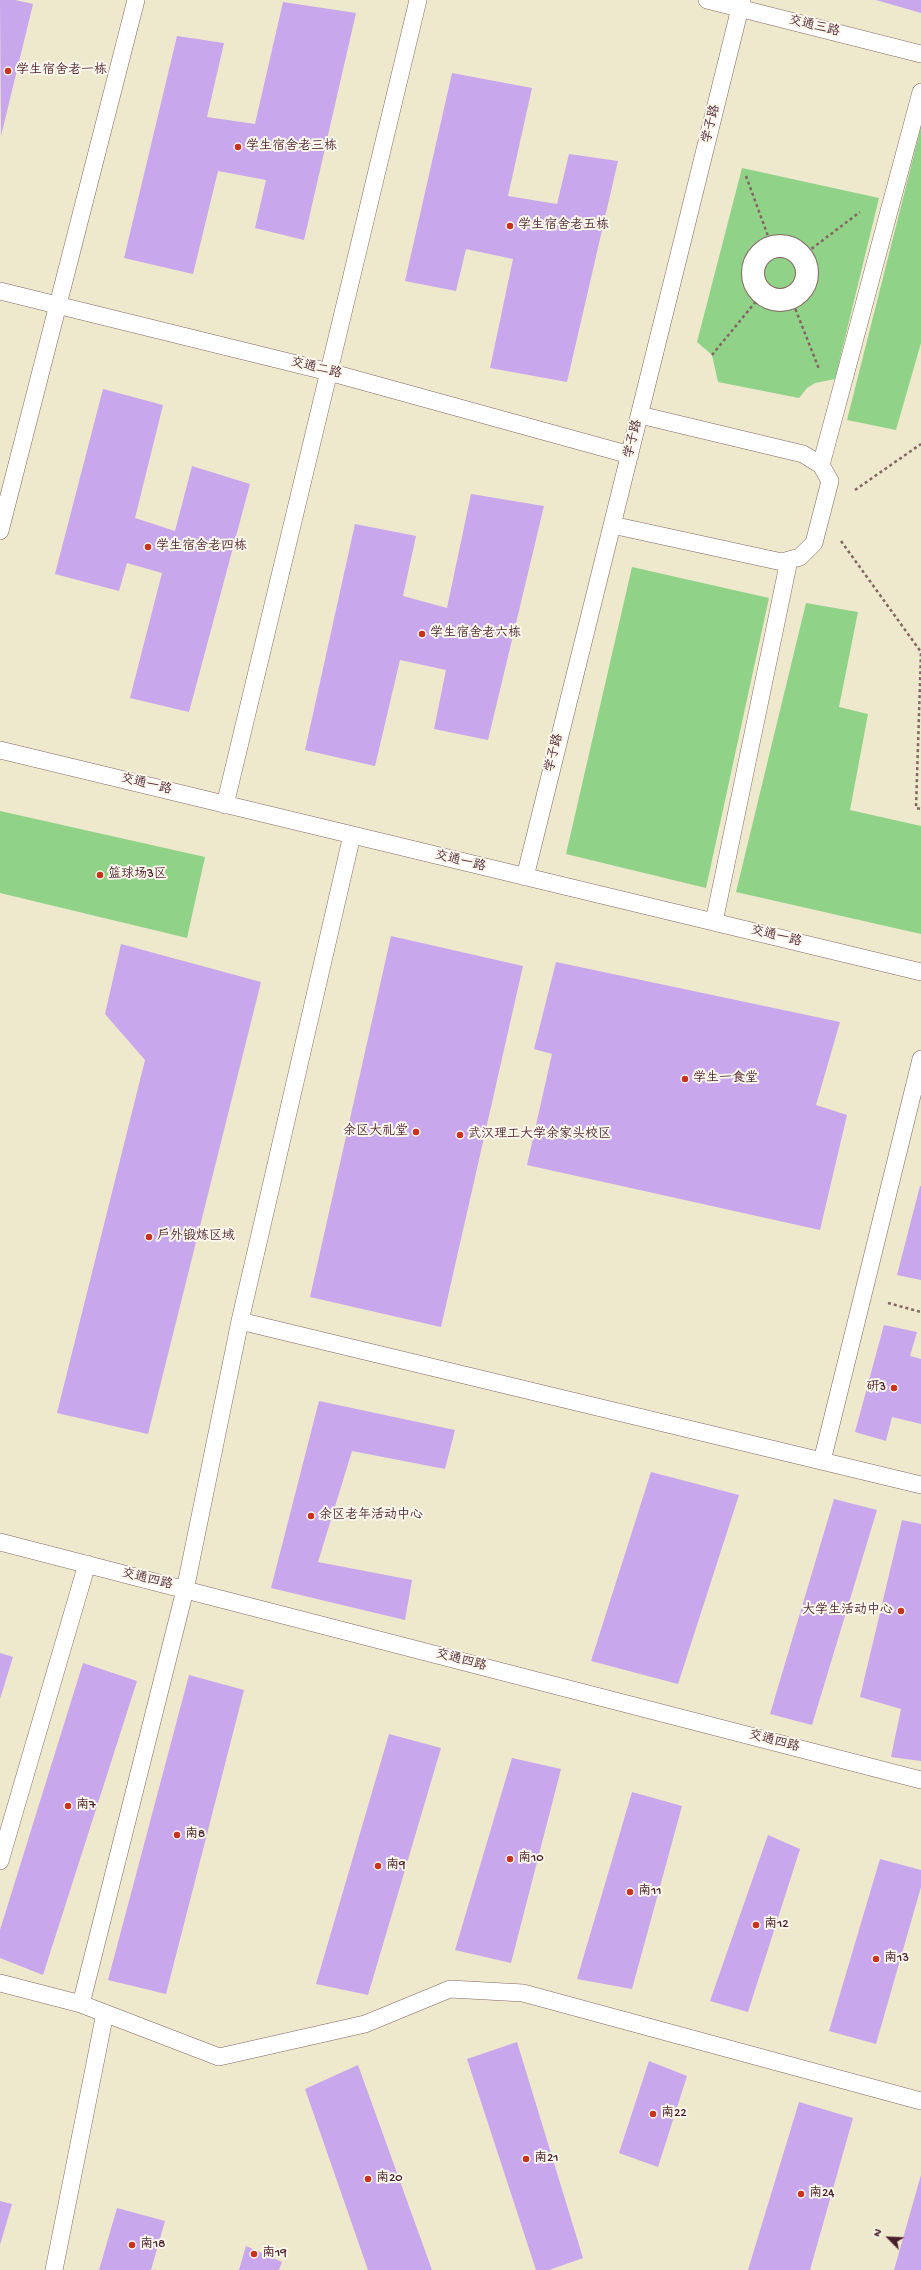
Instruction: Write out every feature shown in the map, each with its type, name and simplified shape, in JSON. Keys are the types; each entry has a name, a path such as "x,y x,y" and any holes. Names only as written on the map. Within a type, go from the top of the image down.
{"street":[{"path":"772,247 788,247 802,256 806,263 807,280 804,288 791,298 776,301 762,294 754,280 755,264 764,251 772,247"}],"lane":[{"path":"0,531 136,0"},
{"path":"225,804 418,0"},
{"name":"交通三路","path":"707,0 741,4 921,54"},
{"name":"学子路","path":"525,877 741,4"},
{"path":"821,465 921,92"},
{"name":"交通二路","path":"0,291 329,372 630,455"},
{"path":"612,525 782,562 800,557 814,543 830,481 821,465 803,454 640,415"},
{"path":"714,922 789,560"},
{"name":"交通一路","path":"0,750 921,972"},
{"path":"81,2004 185,1590 240,1321 352,835"},
{"path":"822,1461 921,1059"},
{"path":"240,1321 921,1484"},
{"name":"交通四路","path":"0,1542 921,1780"},
{"path":"0,1861 87,1564"},
{"path":"0,1983 81,2004 219,2057 366,2024 450,1988 523,1993 921,2101"},
{"path":"54,2270 105,2013"}],"path":[{"path":"746,176 772,247"},
{"path":"802,256 861,211"},
{"path":"712,355 762,294"},
{"path":"791,298 823,380 839,399"},
{"path":"921,444 821,514 921,652 916,808 921,810"},
{"path":"863,1296 921,1312"}],"green space":[{"path":"921,127 921,343 896,430 847,420"},
{"path":"742,168 879,198 835,379 815,383 807,388 799,398 718,382 712,355 697,342"},
{"path":"632,567 769,598 706,888 566,854"},
{"path":"806,603 858,612 839,707 868,714 850,810 921,826 921,934 736,892"},
{"name":"篮球场3区","path":"0,811 205,857 187,938 0,893"}],"building":[{"name":"学生宿舍老一栋","path":"0,0 15,0 33,4 1,136"},
{"path":"876,0 921,0 921,13"},
{"name":"学生宿舍老三栋","path":"283,2 356,13 304,240 255,228 266,180 218,171 193,274 124,258 177,36 224,43 207,117 255,124"},
{"name":"学生宿舍老五栋","path":"452,73 532,88 508,196 557,204 569,154 618,161 567,382 490,368 513,259 466,249 456,291 405,281"},
{"name":"学生宿舍老四栋","path":"103,389 163,405 135,518 175,531 192,466 250,484 189,712 130,698 162,573 127,563 119,591 55,574"},
{"name":"学生宿舍老六栋","path":"471,494 544,506 488,740 434,729 446,670 400,660 375,766 305,750 355,524 416,536 403,596 447,608"},
{"name":"余区大礼堂","path":"391,936 523,966 441,1327 310,1297"},
{"name":"户外锻炼区域","path":"121,944 261,982 148,1434 57,1413 145,1060 105,1014"},
{"name":"学生一食堂","path":"556,962 840,1022 816,1105 847,1115 820,1230 527,1165 552,1054 534,1049"},
{"path":"921,1186 921,1280 897,1275"},
{"name":"研3","path":"884,1325 917,1332 910,1356 921,1359 921,1424 892,1417 886,1441 855,1432"},
{"name":"余区老年活动中心","path":"319,1401 455,1430 445,1469 352,1451 318,1562 412,1580 405,1620 271,1588"},
{"path":"651,1472 739,1495 678,1684 591,1661"},
{"path":"834,1499 877,1510 812,1725 770,1714"},
{"name":"大学生活动中心","path":"902,1520 921,1524 921,1761 891,1757 901,1709 860,1697"},
{"path":"0,1653 13,1657 0,1699"},
{"name":"南7","path":"83,1663 137,1681 43,1975 0,1958 0,1930"},
{"name":"南8","path":"189,1675 244,1690 166,1994 108,1980"},
{"name":"南9","path":"389,1734 441,1748 368,1995 316,1984"},
{"name":"南10","path":"512,1758 561,1769 511,1963 455,1950"},
{"name":"南11","path":"632,1792 682,1806 632,1989 577,1979"},
{"name":"南12","path":"768,1835 800,1849 748,2012 710,2001"},
{"name":"南13","path":"880,1859 921,1870 921,1887 876,2044 829,2031"},
{"name":"南21","path":"517,2042 583,2258 549,2270 536,2270 467,2059"},
{"name":"南22","path":"649,2061 687,2076 658,2167 619,2153"},
{"name":"南20","path":"358,2065 432,2270 368,2270 305,2089"},
{"name":"南24","path":"799,2102 853,2118 810,2270 748,2270"},
{"path":"921,2175 921,2270 894,2270"},
{"path":"0,2201 12,2204 0,2245"},
{"name":"南18","path":"117,2208 165,2221 151,2270 99,2270"},
{"name":"南19","path":"246,2246 282,2262 279,2270 239,2270"}],"place":[{"name":"学生宿舍老一栋","path":"8,71"},
{"name":"学生宿舍老三栋","path":"238,147"},
{"name":"学生宿舍老五栋","path":"510,226"},
{"name":"学生宿舍老四栋","path":"148,547"},
{"name":"学生宿舍老六栋","path":"422,634"},
{"name":"篮球场3区","path":"100,875"},
{"name":"学生一食堂","path":"685,1079"},
{"name":"余区大礼堂","path":"416,1132"},
{"name":"武汉理工大学余家头校区","path":"460,1135"},
{"name":"户外锻炼区域","path":"149,1237"},
{"name":"研3","path":"894,1388"},
{"name":"余区老年活动中心","path":"311,1516"},
{"name":"大学生活动中心","path":"901,1611"},
{"name":"南7","path":"68,1806"},
{"name":"南8","path":"177,1835"},
{"name":"南10","path":"510,1859"},
{"name":"南9","path":"378,1866"},
{"name":"南11","path":"630,1892"},
{"name":"南12","path":"756,1925"},
{"name":"南13","path":"876,1959"},
{"name":"南22","path":"653,2114"},
{"name":"南21","path":"526,2159"},
{"name":"南20","path":"368,2179"},
{"name":"南24","path":"801,2194"},
{"name":"南18","path":"132,2245"},
{"name":"南19","path":"254,2254"}]}
